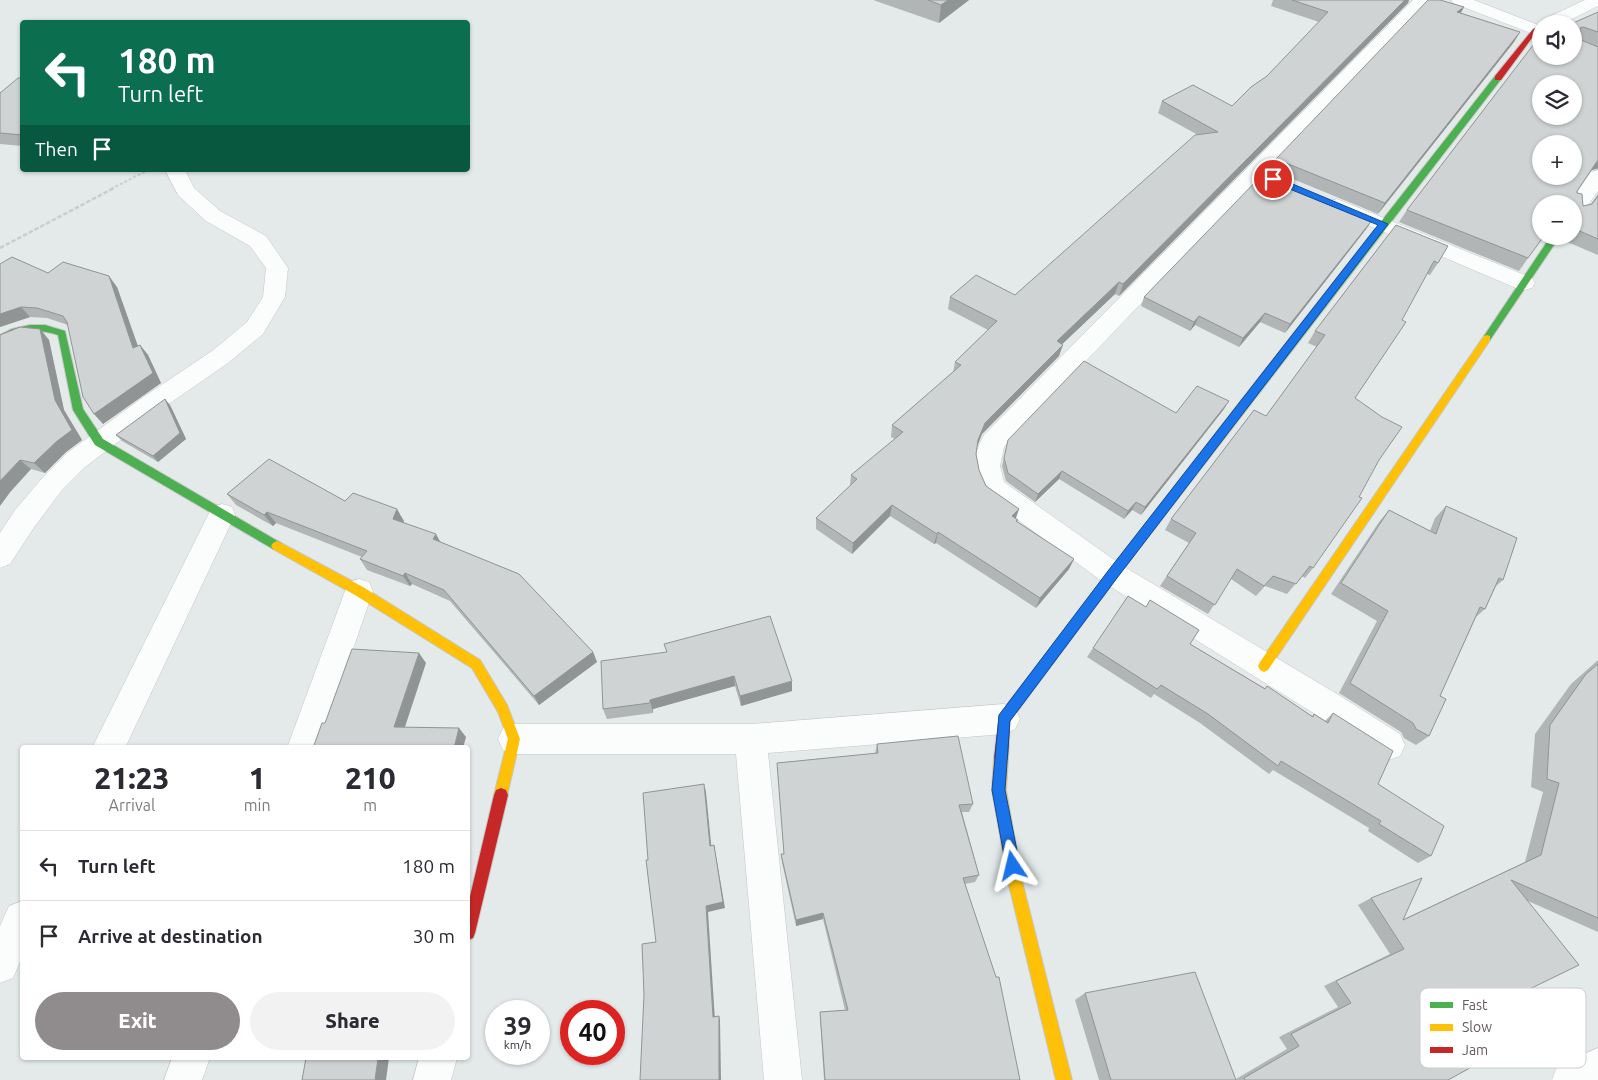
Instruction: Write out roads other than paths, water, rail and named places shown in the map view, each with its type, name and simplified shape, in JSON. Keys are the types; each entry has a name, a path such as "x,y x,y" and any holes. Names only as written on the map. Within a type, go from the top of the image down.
{"street":[{"path":"1389,745 1264,666 1112,574 994,489 985,472 987,456 993,442 1264,175 1422,0"},
{"path":"1459,0 1532,25"},
{"path":"1567,15 1598,0"},
{"path":"1064,1080 1016,885 999,790 1004,719 1112,574 1384,224 1532,39"},
{"path":"0,556 25,518 53,483 76,460 220,357 255,328 274,297 277,268 258,241 213,216 185,191 176,172"},
{"path":"1582,199 1598,176"},
{"path":"1319,198 1524,284"},
{"path":"1264,666 1550,245"},
{"path":"0,340 8,334 27,327 45,326 62,333 78,410 99,442 222,515 358,591 437,638 476,664 503,709 514,739 470,925"},
{"path":"109,745 222,515"},
{"path":"303,745 358,591"},
{"path":"514,739 751,739 1004,719"},
{"path":"751,739 783,1080"},
{"path":"0,965 20,923"},
{"path":"183,1080 190,1060"},
{"path":"432,1080 437,1060"},
{"path":"1572,1080 1598,1067"}]}
